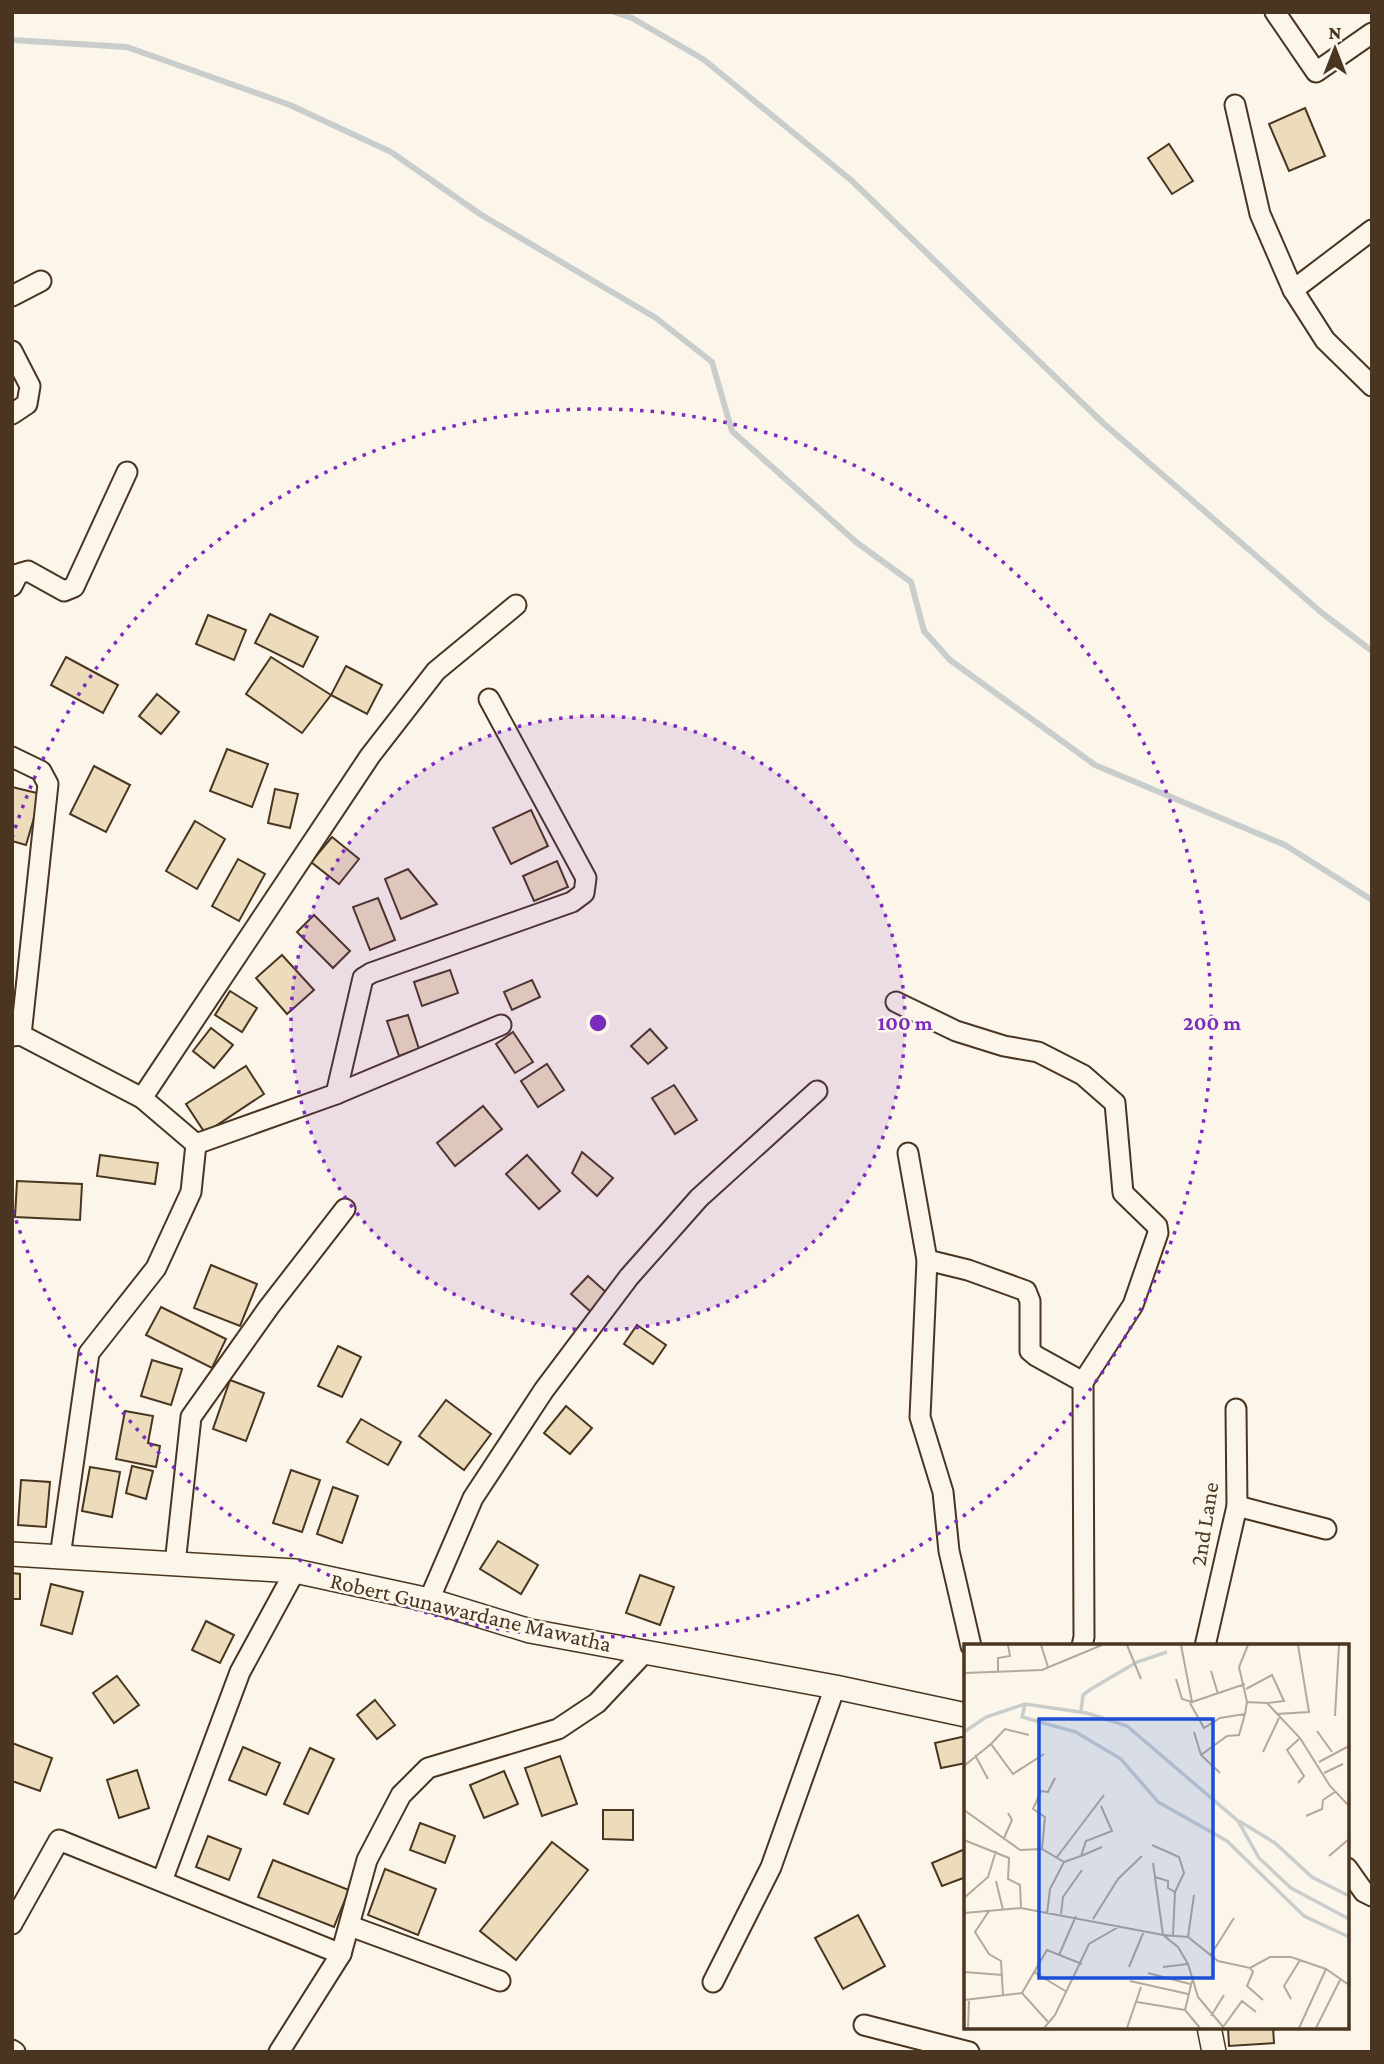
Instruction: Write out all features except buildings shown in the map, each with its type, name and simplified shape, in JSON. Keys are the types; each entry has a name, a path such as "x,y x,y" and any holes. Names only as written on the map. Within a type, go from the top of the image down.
{"street":[{"path":"1275,12 1316,72 1372,33"},
{"path":"1235,105 1260,214 1293,289 1325,340 1372,386"},
{"path":"1293,289 1372,230"},
{"path":"12,296 41,281"},
{"path":"12,351 30,386 27,404 12,414"},
{"path":"12,586 18,573 28,571 64,591 75,587 127,472"},
{"path":"142,1098 369,757 436,671 516,605"},
{"path":"336,1094 363,978 572,902 584,893 586,878 489,699"},
{"path":"12,757 41,771 48,784 16,1035 142,1098 195,1144"},
{"path":"896,1002 956,1031 1004,1046 1038,1052 1083,1075 1115,1102 1123,1193 1157,1226 1158,1233 1133,1305 1083,1382 1082,1644"},
{"path":"195,1144 336,1094 501,1025"},
{"path":"429,1600 473,1498 544,1390 629,1277 699,1198 817,1091"},
{"path":"60,1557 89,1353 156,1268 191,1192 195,1144"},
{"path":"908,1153 927,1260 920,1417 943,1492 949,1551 971,1644"},
{"path":"174,1564 191,1418 269,1307 345,1209"},
{"path":"927,1260 968,1270 1026,1291 1030,1301 1030,1351 1083,1382"},
{"name":"2nd Lane","path":"1205,1644 1237,1506 1236,1409"},
{"path":"1237,1506 1326,1529"},
{"name":"Robert Gunawardane Mawatha","path":"12,1555 295,1571 429,1600 530,1631 835,1687 964,1715"},
{"path":"162,1881 240,1672 295,1571"},
{"path":"279,2052 341,1954 367,1860 401,1795 428,1768 558,1729 597,1703 643,1653"},
{"path":"713,1982 771,1867 835,1687"},
{"path":"12,1924 59,1840 341,1954"},
{"path":"1349,1870 1369,1889"},
{"path":"350,1926 500,1981"},
{"path":"864,2025 969,2052"},
{"path":"1209,2029 1214,2052"}],"waterway":[{"path":"614,12 632,18 703,59 851,180 1103,423 1322,613 1372,651"},
{"path":"12,40 127,47 290,105 391,152 480,214 656,318 712,362 732,431 856,542 911,582 924,631 950,660 1095,765 1285,845 1372,900"}]}
